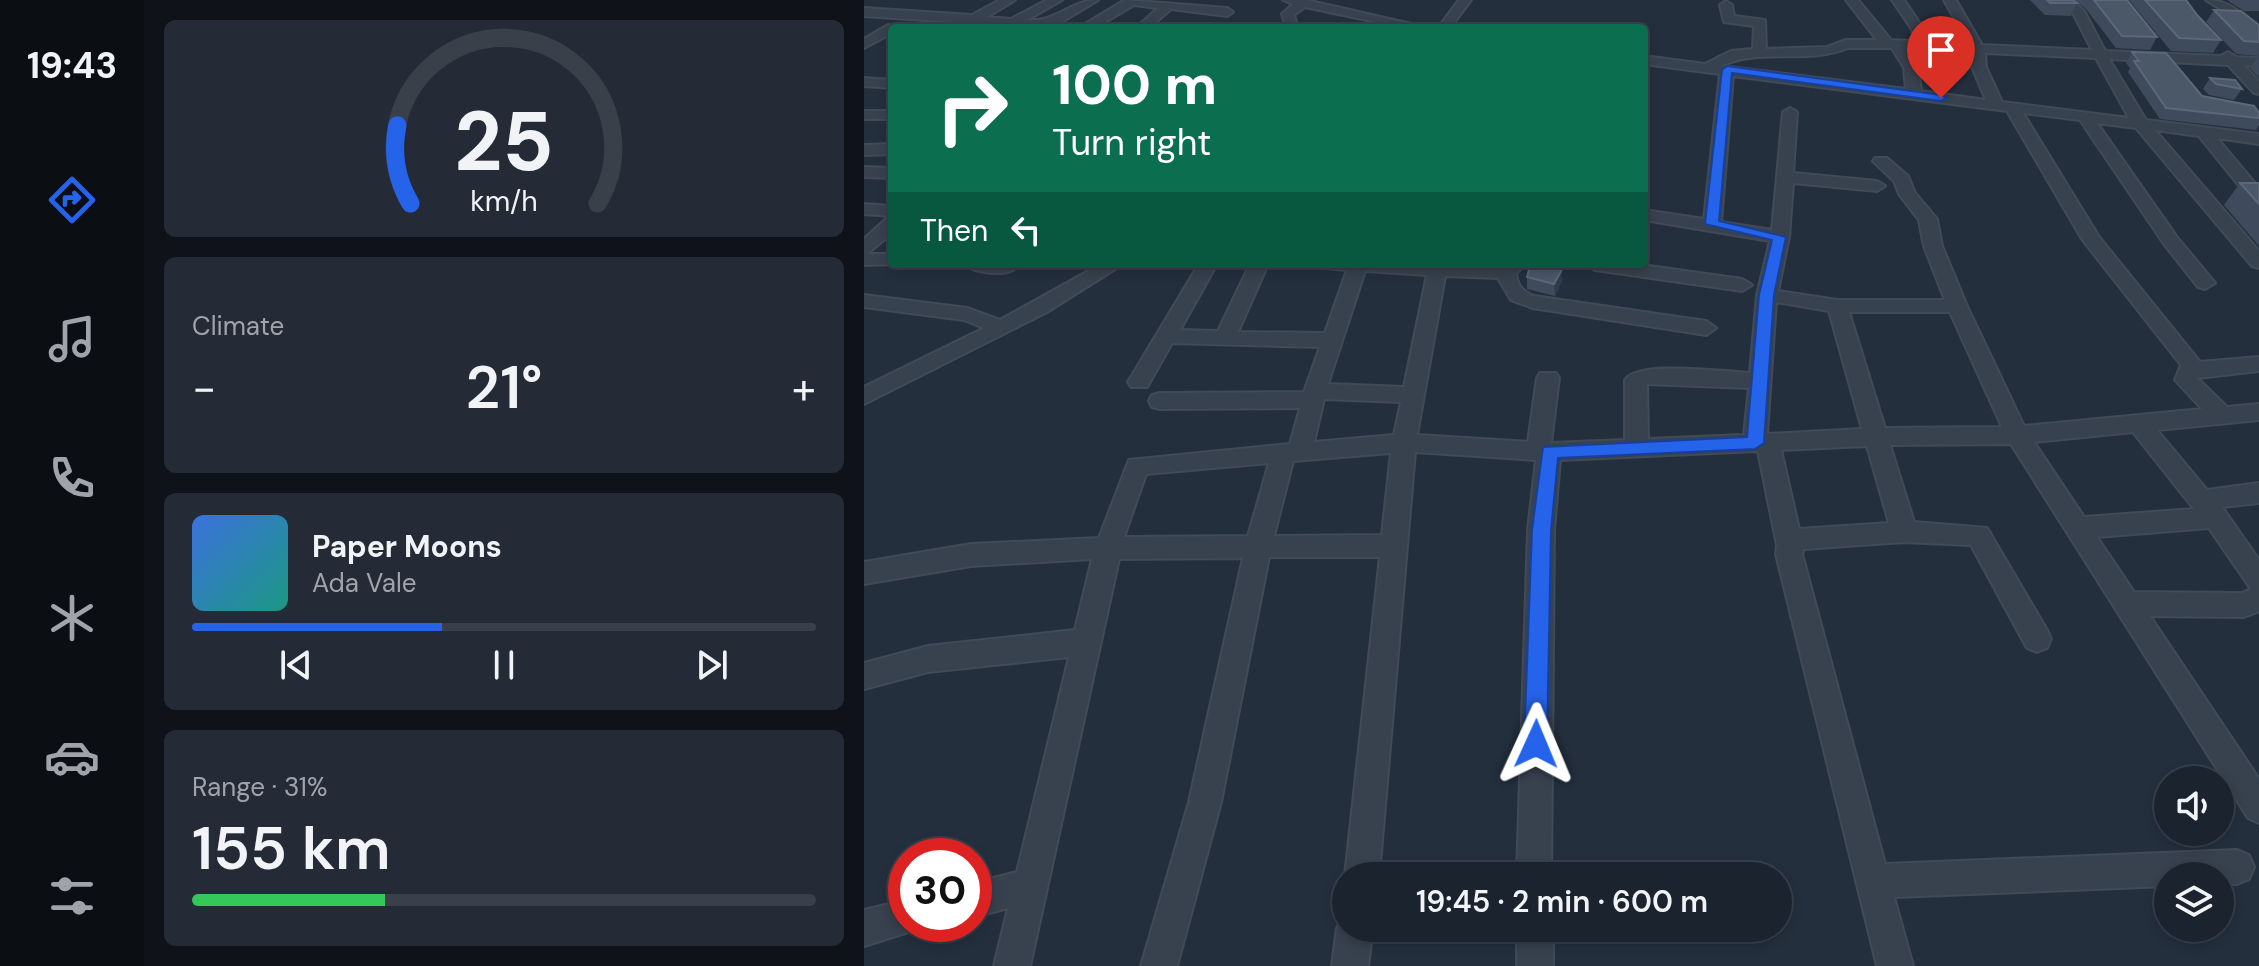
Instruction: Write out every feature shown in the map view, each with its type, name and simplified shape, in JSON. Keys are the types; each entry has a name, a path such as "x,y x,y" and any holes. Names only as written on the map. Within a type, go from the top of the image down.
{"street":[{"path":"866,15 891,0"},
{"path":"898,13 924,0"},
{"path":"974,19 1009,0"},
{"path":"1013,23 1056,0"},
{"path":"1050,24 1092,0"},
{"path":"1093,24 1133,0 1167,6 1232,8 1219,24"},
{"path":"1447,24 1465,0"},
{"path":"1852,0 1911,68 1914,94"},
{"path":"1898,0 1917,28 1923,45"},
{"path":"1950,0 1978,49 1979,67 2004,106 2091,239 2191,364 2192,370"},
{"path":"2212,0 2231,10 2259,38"},
{"path":"1291,24 1288,14 1295,1 1404,24"},
{"path":"2066,1 2078,11 2098,53 2142,125 2259,262"},
{"path":"936,24 960,3"},
{"path":"1726,5 1728,19 1761,23 1759,52"},
{"path":"1147,24 1167,6"},
{"path":"899,24 917,14"},
{"path":"866,15 946,15 990,24"},
{"path":"2235,17 2259,18"},
{"path":"1003,24 1024,24"},
{"path":"864,45 888,30"},
{"path":"2215,42 2259,90"},
{"path":"1708,68 1728,57 1759,52 1829,51 1846,44 2098,53 2161,51 2259,62"},
{"path":"864,45 888,46"},
{"path":"2161,51 2182,78"},
{"path":"1648,60 2259,139"},
{"path":"1712,224 1727,70"},
{"path":"864,82 888,84"},
{"path":"1790,112 1780,237 1767,295 1760,381 1762,442 1895,966"},
{"path":"2209,113 2222,135"},
{"path":"864,115 888,115"},
{"path":"2086,118 2170,240 2205,283"},
{"path":"2205,133 2259,200"},
{"path":"864,150 888,149"},
{"path":"1881,161 1902,179 1907,194 1928,219 1933,246 1957,306 2017,435 2259,807"},
{"path":"865,173 888,173"},
{"path":"1786,177 1877,186"},
{"path":"2207,198 2259,200"},
{"path":"864,209 888,211"},
{"path":"1648,216 1780,237"},
{"path":"864,249 888,227"},
{"path":"864,259 888,260"},
{"path":"864,396 1000,327 1106,268"},
{"path":"1139,382 1206,268"},
{"path":"1225,338 1257,268"},
{"path":"1159,966 1205,802 1258,547 1357,268"},
{"path":"1363,862 1404,443 1437,268"},
{"path":"1511,268 1509,289 1517,297 1533,302 1706,328"},
{"path":"1623,268 1742,285"},
{"path":"1767,295 1837,306 1957,306"},
{"path":"864,301 967,314 1000,327"},
{"path":"1837,306 1904,532"},
{"path":"1164,336 1332,340"},
{"path":"2220,414 2186,380 2186,375 2192,370 2259,364"},
{"path":"1637,449 1636,380 1645,376 1760,381"},
{"path":"1534,862 1541,530 1548,378"},
{"path":"1160,401 1413,395"},
{"path":"1012,966 1108,548 1137,466 1404,443 1544,452 1878,437 2017,435 2259,412"},
{"path":"2138,423 2208,508 2259,581"},
{"path":"2078,528 2208,508 2259,493"},
{"path":"1790,545 1800,539 1904,532 1978,535 2037,639"},
{"path":"864,573 971,555 1108,548 1394,546"},
{"path":"2128,604 2244,605 2259,598"},
{"path":"864,676 928,659 1086,642"},
{"path":"1873,881 2237,867"},
{"path":"992,895 1031,885"},
{"path":"864,928 888,922"},
{"path":"1350,966 1353,942"},
{"path":"1535,942 1535,966"}],"building":[{"path":"2047,0 2073,0 2077,3 2050,3"},
{"path":"2094,0 2127,0 2157,37 2122,36"},
{"path":"2145,0 2186,0 2221,40 2179,38"},
{"path":"2214,10 2241,11 2259,25 2259,42 2244,41"},
{"path":"2132,52 2166,53 2202,96 2254,106 2259,118 2166,108 2134,61 2139,61"},
{"path":"2210,78 2235,80 2242,89 2216,84"},
{"path":"2240,183 2259,183 2259,204"},
{"path":"1529,268 1562,269 1554,284 1527,277"}],"route":[{"path":"1536,744 1541,530 1549,452 1755,443 1767,295 1780,237 1712,224 1727,70 1941,98"}]}
